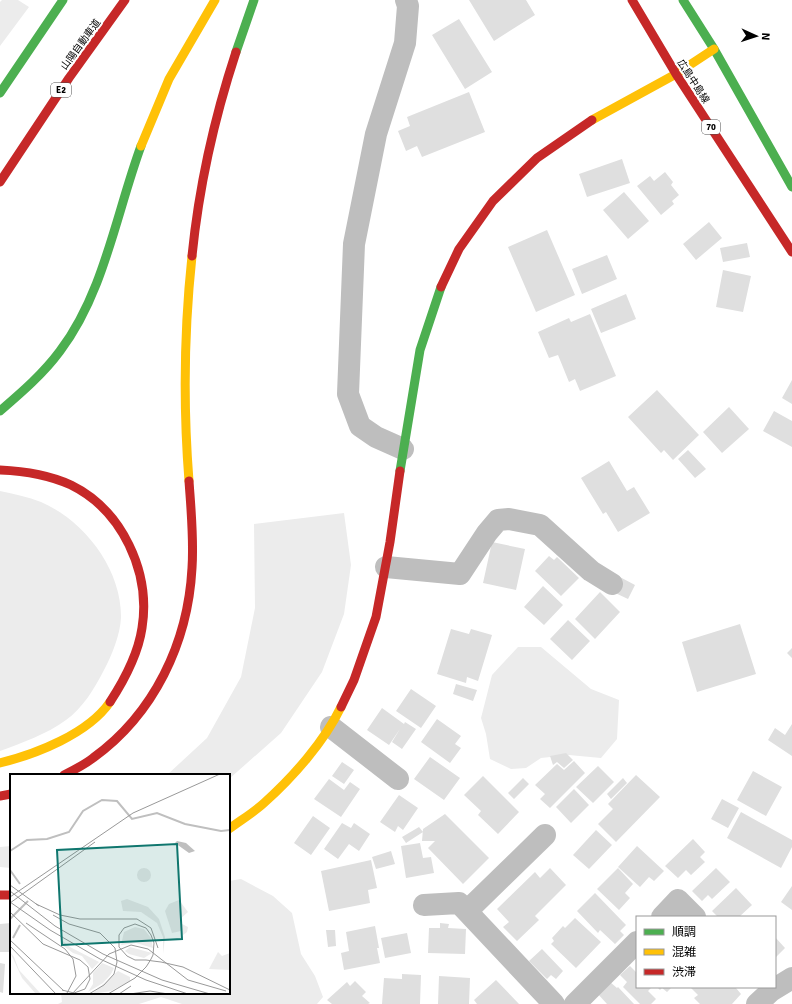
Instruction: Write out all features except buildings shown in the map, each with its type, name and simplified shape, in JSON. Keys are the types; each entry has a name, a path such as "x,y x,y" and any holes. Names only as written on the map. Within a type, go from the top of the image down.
{"main road":[{"path":"0,93 63,0"},
{"name":"山陽自動車道","path":"0,182 69,78 125,0"},
{"path":"0,410 15,400 37,379 60,352 80,319 95,288 110,247 146,129 173,71 215,0"},
{"path":"66,774 101,752 127,729 149,703 166,673 179,641 187,605 192,570 191,500 184,410 185,359 191,262 207,160 220,106 254,0"},
{"name":"広島中島線","path":"632,0 676,74 792,252"},
{"path":"683,0 714,50 792,187"},
{"path":"230,827 264,803 309,756 331,727 354,680 376,617 386,567 403,449 420,350 436,297 459,249 493,201 537,158 599,115 676,74 714,50"},
{"path":"0,470 22,470 59,480 91,497 116,522 133,550 144,583 145,616 139,647 125,678 105,708 78,730 46,749 0,763"},
{"path":"0,796 10,794"}],"street":[{"path":"403,449 376,438 360,426 348,394 354,244 376,134 405,43 408,6 406,0"},
{"path":"386,567 460,574 487,533 498,520 509,519 540,525 591,571 612,584"},
{"path":"331,727 398,779"},
{"path":"467,911 545,835"},
{"path":"663,916 678,900 694,916"},
{"path":"424,905 459,903 554,1004"},
{"path":"575,1004 636,943"},
{"path":"776,987 792,978"},
{"path":"765,994 775,988"}],"shaded area":[{"path":"2,0 18,0 29,7 0,46 0,2"},
{"path":"0,491 41,502 57,510 86,534 108,565 120,600 121,618 113,651 100,677 83,704 66,720 51,730 0,751"},
{"path":"344,513 351,565 344,614 322,672 281,733 230,778 230,774 168,774 207,738 241,677 255,608 254,524"},
{"path":"518,647 541,647 591,689 619,700 617,739 601,758 569,755 541,758 526,768 511,769 490,759 486,734 481,718 492,675"},
{"path":"10,846 10,868 0,867 0,847"},
{"path":"241,879 273,896 292,913 301,954 315,976 323,997 317,1004 182,1004 161,997 139,1004 58,1004 62,1002 61,994 230,994 230,881"}],"traffic: fast":[{"path":"0,93 63,0"},
{"path":"236,52 254,0"},
{"path":"683,0 714,49 792,187"},
{"path":"0,411 47,367 60,351 75,328 88,304 108,252 141,146"},
{"path":"400,471 420,350 441,287"}],"traffic: slow":[{"path":"141,146 169,79 215,0"},
{"path":"592,120 676,74 714,49"},
{"path":"189,481 185,368 187,312 192,256"},
{"path":"0,763 45,748 75,733 89,724 110,702"},
{"path":"230,828 260,807 297,770 317,746 341,707"}],"traffic: jam":[{"path":"0,182 69,78 125,0"},
{"path":"632,0 676,74 792,252"},
{"path":"192,256 208,153 236,52"},
{"path":"441,287 459,249 493,201 537,158 592,120"},
{"path":"0,470 36,474 71,485 89,496 105,510 118,526 129,545 137,565 142,586 144,607 142,628 134,657 121,685 110,702"},
{"path":"341,707 354,680 376,617 390,542 400,471"},
{"path":"66,774 93,758 115,740 134,720 164,675 175,649 189,596 193,557 189,481"},
{"path":"0,796 10,794"},
{"path":"0,895 10,895"}]}
